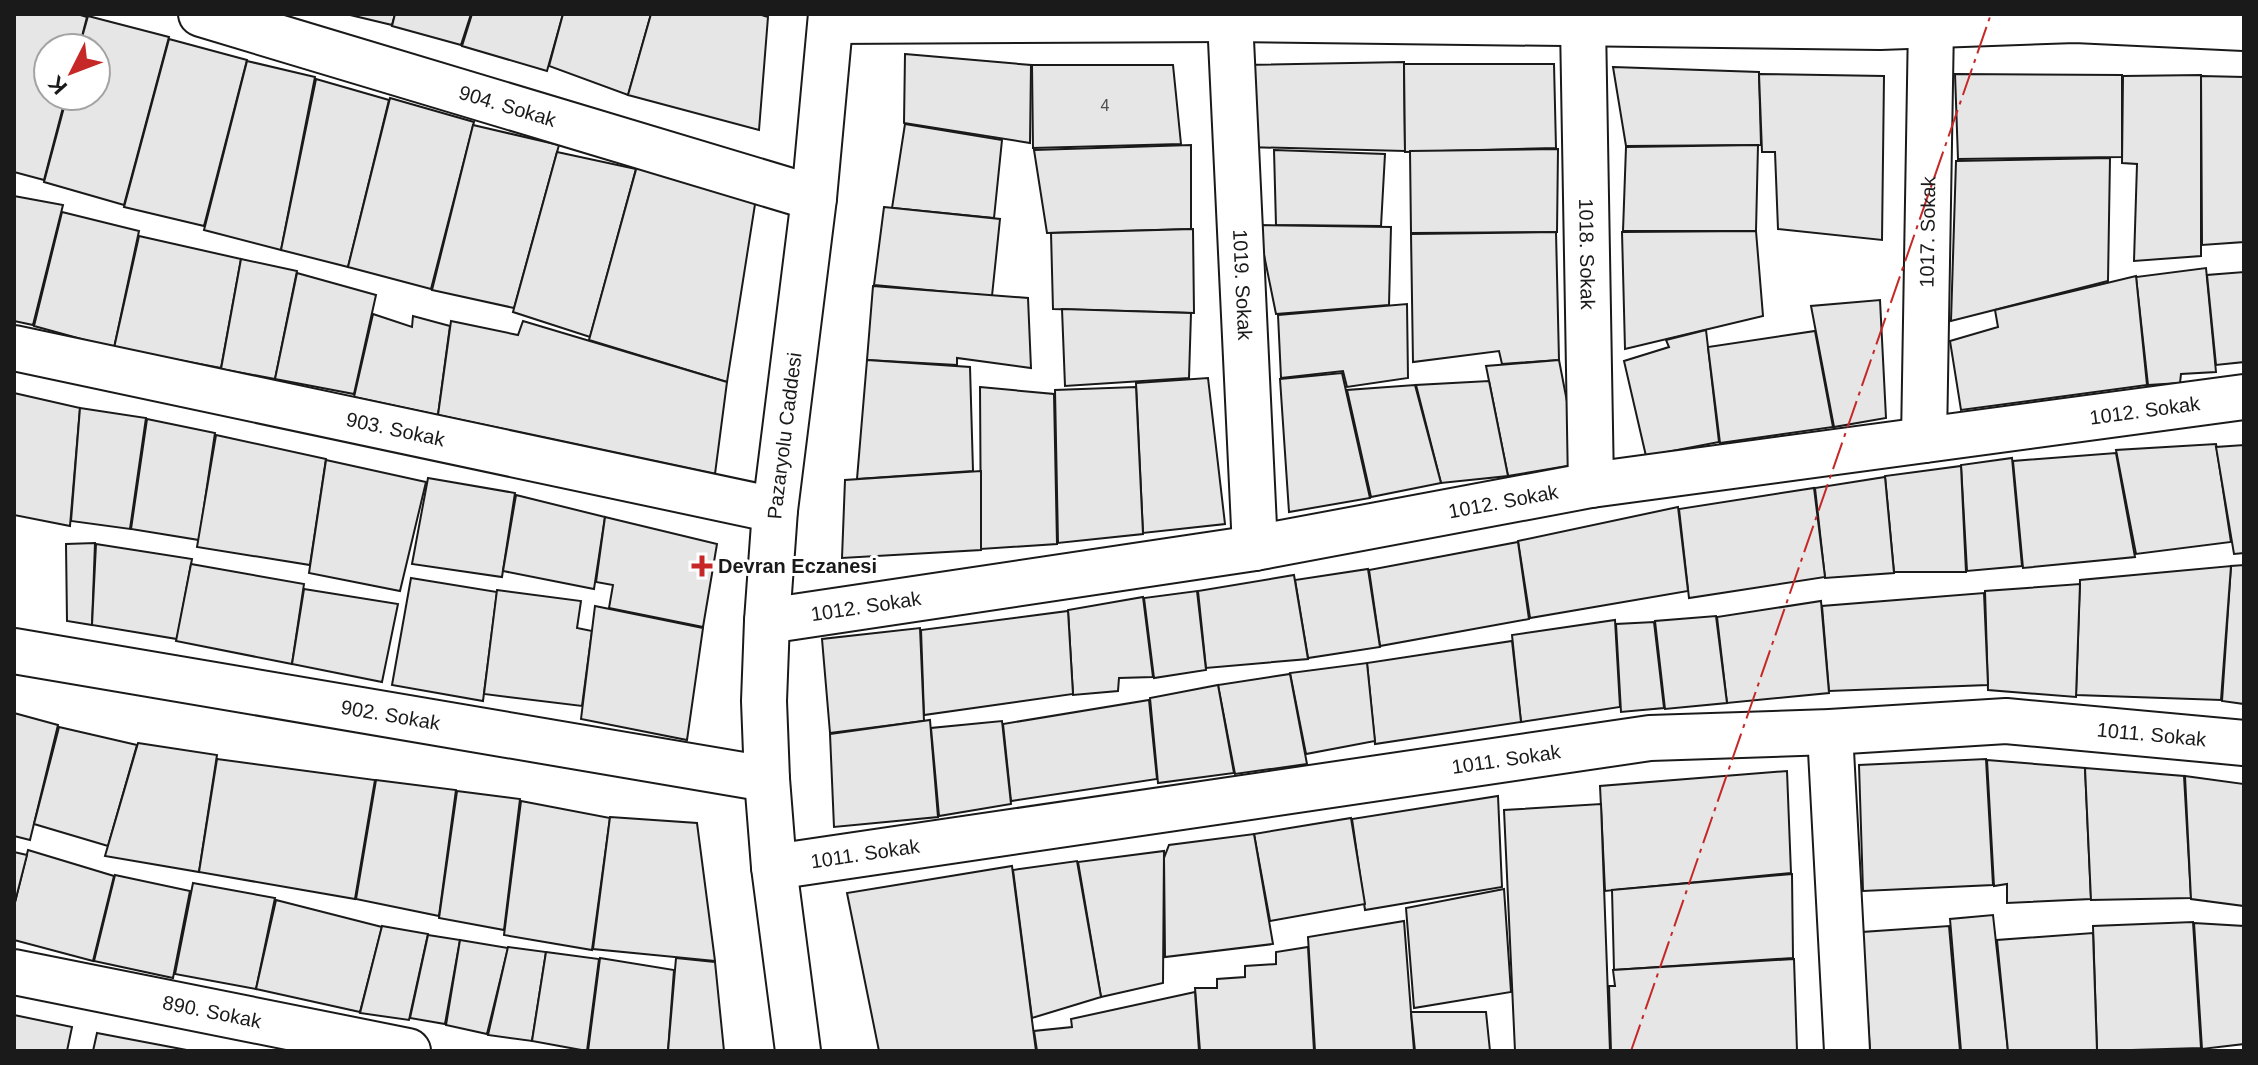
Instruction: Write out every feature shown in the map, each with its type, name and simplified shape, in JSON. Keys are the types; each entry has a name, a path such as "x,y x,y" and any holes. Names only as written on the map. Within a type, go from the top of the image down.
{"street":[{"name":"904. Sokak","path":"201,14 814,198"},
{"name":"Pazaryolu Caddesi","path":"798,1051 774,867 764,701 775,510 814,198 831,17"},
{"path":"831,17 1880,27 2075,17 2244,28"},
{"name":"1019. Sokak","path":"1230,19 1255,548"},
{"name":"1018. Sokak","path":"1583,24 1591,485"},
{"name":"1017. Sokak","path":"1924,440 1931,24"},
{"name":"903. Sokak","path":"14,348 775,510"},
{"name":"1012. Sokak","path":"767,621 1255,548 1591,485 2244,397"},
{"name":"902. Sokak","path":"14,651 767,779"},
{"name":"1011. Sokak","path":"774,867 1650,738 1830,732 2006,721 2244,743"},
{"path":"1830,732 1847,1051"},
{"name":"890. Sokak","path":"14,972 408,1051"}],"building":[{"path":"14,14 77,14 87,17 83,32 32,32 32,112 62,112 44,180 14,172"},
{"path":"346,14 395,14 392,25"},
{"path":"395,14 471,14 461,45 392,26"},
{"path":"472,14 563,14 547,71 462,46"},
{"path":"563,14 651,14 628,95 549,66"},
{"path":"651,14 758,14 768,17 759,130 628,95"},
{"path":"88,16 169,37 124,205 44,182 63,112 112,112 112,32 84,32"},
{"path":"169,39 247,60 204,226 124,207"},
{"path":"905,54 1031,65 1030,143 904,123"},
{"path":"247,61 315,77 281,250 204,230"},
{"path":"1404,62 1405,151 1246,147 1242,65"},
{"path":"1404,64 1554,64 1556,148 1405,152"},
{"path":"1032,65 1173,65 1181,144 1033,148"},
{"path":"1613,67 1759,72 1761,145 1626,146"},
{"path":"1759,74 1884,76 1882,240 1778,229 1775,152 1762,152"},
{"path":"1955,74 2122,75 2122,157 1958,159"},
{"path":"2201,75 2201,256 2134,261 2137,164 2122,163 2123,76"},
{"path":"2201,76 2244,77 2244,242 2202,245"},
{"path":"316,79 389,100 348,267 281,250"},
{"path":"390,98 474,122 431,289 348,267"},
{"path":"905,124 1002,140 994,218 892,208"},
{"path":"473,125 559,145 514,308 432,290"},
{"path":"1191,145 1191,229 1047,233 1034,150"},
{"path":"1758,145 1756,231 1623,231 1626,147"},
{"path":"1558,149 1557,232 1411,233 1410,151"},
{"path":"1274,150 1385,154 1381,226 1276,225"},
{"path":"557,152 636,169 590,337 513,312"},
{"path":"2110,158 2108,281 1951,321 1956,161"},
{"path":"637,166 756,198 727,382 589,340"},
{"path":"14,196 63,205 33,325 14,321"},
{"path":"884,207 1000,219 992,296 874,285"},
{"path":"62,212 139,231 114,348 34,326"},
{"path":"1258,225 1391,227 1389,305 1276,314"},
{"path":"1193,229 1194,313 1053,309 1051,233"},
{"path":"1756,231 1763,316 1625,349 1622,232"},
{"path":"1556,232 1559,360 1502,364 1499,351 1413,362 1411,234"},
{"path":"139,236 241,259 221,368 114,348"},
{"path":"241,259 297,271 275,379 221,369"},
{"path":"2206,268 2216,372 2181,374 2180,383 2148,385 2136,277"},
{"path":"2244,272 2244,362 2216,365 2207,275"},
{"path":"297,273 376,295 354,394 275,379"},
{"path":"2136,276 2147,385 1961,410 1950,341 1998,327 1995,310"},
{"path":"873,286 1028,298 1031,368 957,358 957,365 867,360"},
{"path":"1880,300 1886,418 1834,427 1811,306"},
{"path":"1407,304 1408,378 1347,387 1343,371 1281,378 1278,315"},
{"path":"1062,309 1191,313 1189,378 1065,386"},
{"path":"373,314 412,327 413,316 450,326 438,415 354,397"},
{"path":"451,321 518,335 523,321 727,382 715,474 438,415"},
{"path":"1706,330 1719,442 1646,456 1624,361 1669,347 1666,340"},
{"path":"1815,331 1833,427 1720,443 1708,347"},
{"path":"867,360 970,367 973,471 857,479"},
{"path":"1559,360 1579,464 1508,476 1486,366"},
{"path":"1342,373 1370,498 1289,512 1280,379"},
{"path":"1208,378 1225,524 1143,533 1136,383"},
{"path":"1489,381 1508,476 1441,483 1416,385"},
{"path":"1415,385 1441,483 1371,497 1347,390"},
{"path":"980,387 1054,394 1057,544 981,549"},
{"path":"1136,387 1143,534 1058,543 1055,390"},
{"path":"14,393 80,408 70,526 14,515"},
{"path":"80,408 146,418 130,529 71,521"},
{"path":"147,419 215,433 199,540 131,529"},
{"path":"216,435 326,459 310,565 197,547"},
{"path":"2216,444 2231,542 2136,554 2116,450"},
{"path":"2244,445 2244,553 2234,554 2216,447"},
{"path":"2116,453 2135,557 2023,568 2013,461"},
{"path":"2012,458 2022,566 1967,571 1961,465"},
{"path":"326,460 426,482 400,591 309,573"},
{"path":"1961,466 1966,572 1894,572 1885,476"},
{"path":"981,471 981,550 842,558 845,480"},
{"path":"1885,477 1894,573 1825,578 1815,488"},
{"path":"428,478 515,493 502,577 412,564"},
{"path":"1814,488 1825,577 1689,598 1679,509"},
{"path":"516,495 605,517 594,589 503,571"},
{"path":"1678,507 1688,591 1530,618 1518,541"},
{"path":"605,517 717,544 703,627 609,608 613,585 596,582"},
{"path":"1518,542 1529,619 1380,646 1369,570"},
{"path":"95,543 92,625 67,621 66,544"},
{"path":"96,544 192,559 177,639 92,625"},
{"path":"191,564 304,584 292,664 176,641"},
{"path":"2244,565 2244,704 2222,701 2231,566"},
{"path":"2231,566 2221,700 2076,695 2080,580"},
{"path":"1368,569 1380,647 1308,658 1295,580"},
{"path":"1294,575 1308,659 1206,668 1198,591"},
{"path":"411,578 497,592 483,701 392,685"},
{"path":"2080,584 2076,697 1988,690 1985,591"},
{"path":"304,589 398,604 382,682 292,664"},
{"path":"497,590 581,601 577,628 592,631 582,706 484,694"},
{"path":"1197,591 1206,670 1154,678 1144,598"},
{"path":"1984,593 1988,685 1829,691 1822,606"},
{"path":"1143,597 1153,677 1119,678 1118,691 1073,695 1068,610"},
{"path":"1821,601 1829,693 1727,703 1717,617"},
{"path":"595,606 703,628 687,740 581,719"},
{"path":"1068,611 1073,694 924,715 921,630"},
{"path":"1716,616 1727,703 1665,709 1655,621"},
{"path":"1615,620 1620,707 1521,722 1512,635"},
{"path":"1654,622 1664,708 1621,712 1616,624"},
{"path":"920,628 924,721 830,733 822,639"},
{"path":"1512,641 1521,722 1375,744 1367,663"},
{"path":"1367,663 1375,741 1306,754 1290,673"},
{"path":"1290,674 1307,764 1235,774 1218,685"},
{"path":"1218,685 1234,773 1158,783 1150,698"},
{"path":"1149,700 1157,779 1011,801 1003,724"},
{"path":"14,713 58,725 30,840 14,836"},
{"path":"930,720 938,817 834,827 830,734"},
{"path":"1002,721 1011,804 939,816 931,728"},
{"path":"59,727 137,745 108,846 34,824"},
{"path":"138,743 217,755 199,872 105,856"},
{"path":"217,759 375,780 355,899 199,872"},
{"path":"1986,759 1993,885 1863,891 1859,765"},
{"path":"1987,760 2085,768 2091,899 2007,903 2007,884 1994,886"},
{"path":"2085,768 2184,776 2191,898 2091,900"},
{"path":"1787,771 1791,873 1605,891 1600,786"},
{"path":"2185,776 2244,784 2244,906 2191,899"},
{"path":"376,780 456,790 439,916 356,899"},
{"path":"457,791 520,799 504,930 439,918"},
{"path":"1498,796 1502,887 1365,910 1352,819"},
{"path":"521,801 610,818 592,950 504,935"},
{"path":"1601,804 1610,1051 1515,1051 1504,810"},
{"path":"610,817 697,823 715,961 593,949"},
{"path":"1351,818 1365,904 1270,921 1254,834"},
{"path":"1254,834 1273,944 1165,957 1164,858 1169,845"},
{"path":"28,850 114,876 93,961 14,940 14,906"},
{"path":"1164,851 1163,983 1101,997 1078,862"},
{"path":"14,852 27,855 14,906"},
{"path":"1077,861 1101,997 1032,1018 1013,870"},
{"path":"1012,866 1036,1051 879,1051 847,893"},
{"path":"1792,874 1793,958 1614,970 1612,890"},
{"path":"115,875 190,891 173,978 94,961"},
{"path":"193,883 275,898 256,989 175,974"},
{"path":"1504,889 1511,992 1414,1008 1406,908"},
{"path":"276,900 382,927 360,1012 256,989"},
{"path":"1993,915 2008,1051 1961,1051 1950,919"},
{"path":"1404,921 1414,1051 1315,1051 1308,937"},
{"path":"2193,922 2201,1048 2097,1051 2093,926"},
{"path":"2194,923 2244,926 2244,1044 2202,1049"},
{"path":"382,926 428,934 409,1020 360,1013"},
{"path":"1949,926 1960,1051 1870,1051 1862,932"},
{"path":"2093,933 2097,1051 2008,1051 1997,940"},
{"path":"428,935 460,940 445,1024 410,1018"},
{"path":"460,940 508,948 487,1034 446,1025"},
{"path":"508,947 546,952 532,1041 488,1035"},
{"path":"1308,947 1314,1051 1200,1051 1195,988 1217,988 1217,979 1245,977 1245,966 1276,964 1276,952"},
{"path":"546,952 599,959 587,1051 532,1041"},
{"path":"600,958 674,970 668,1051 588,1051"},
{"path":"676,958 715,962 724,1051 668,1051"},
{"path":"1794,959 1797,1051 1611,1051 1609,986 1615,986 1613,970"},
{"path":"1195,992 1199,1051 1037,1051 1034,1031 1072,1027 1071,1019"},
{"path":"1411,1012 1486,1012 1490,1051 1415,1051"},
{"path":"14,1015 72,1027 67,1051 14,1051"},
{"path":"97,1033 192,1051 93,1051"}],"power":[{"path":"1631,1051 1991,14"}],"place":[{"name":"Devran Eczanesi","path":"702,566"}]}
